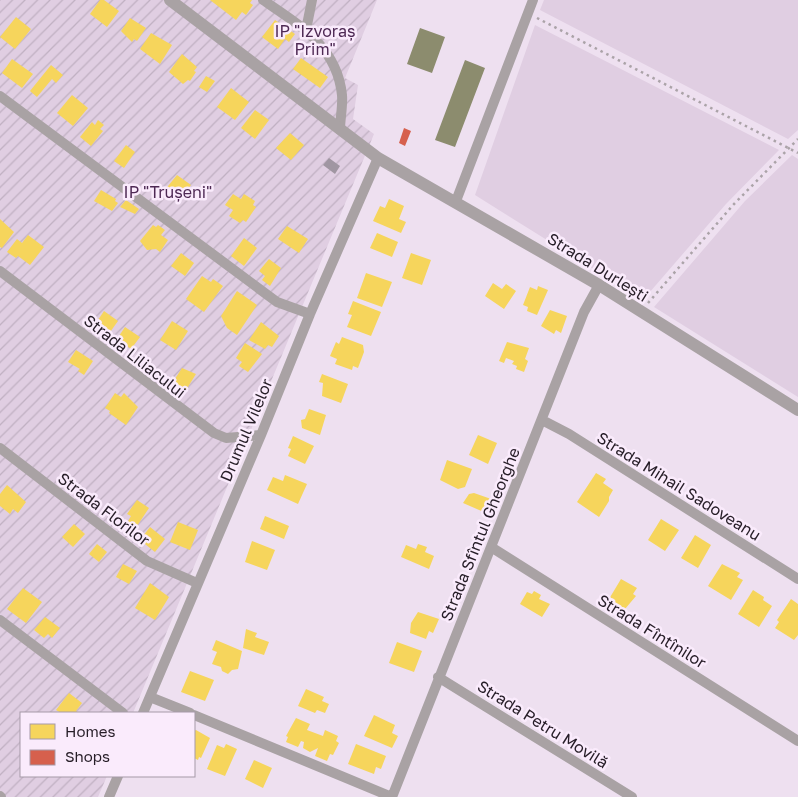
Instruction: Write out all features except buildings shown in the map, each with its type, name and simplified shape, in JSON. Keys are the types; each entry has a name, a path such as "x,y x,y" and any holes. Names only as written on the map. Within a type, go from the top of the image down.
{"street":[{"name":"Strada Durlești","path":"170,0 378,158 456,201 599,285 798,410"},
{"path":"263,0 306,30 330,56 338,76 342,96 340,130"},
{"path":"306,30 312,0"},
{"path":"456,201 532,0"},
{"path":"0,96 277,302 310,314"},
{"name":"Drumul Vilelor","path":"143,712 261,435 310,314 378,158"},
{"name":"Strada Liliacului","path":"0,271 214,433 226,438 261,435"},
{"name":"Strada Sfîntul Gheorghe","path":"392,797 584,312 599,285"},
{"name":"Strada Mihail Sadoveanu","path":"542,420 577,439 798,579"},
{"name":"Strada Florilor","path":"0,448 147,561 197,583"},
{"name":"Strada Fîntînilor","path":"491,547 798,741"},
{"path":"0,620 122,712"},
{"name":"Strada Petru Movilă","path":"438,677 632,797"},
{"path":"150,697 188,712"},
{"path":"195,715 392,797"},
{"path":"110,797 118,777"}],"path":[{"path":"528,13 798,153"},
{"path":"640,312 734,204 798,139"}],"green space":[{"name":"IP \"Trușeni\"","path":"0,0 377,0 345,78 358,85 353,119 374,134 133,712 20,712 20,777 107,777 98,797 0,797"},
{"path":"544,0 798,0 798,130 788,139 540,10"},
{"path":"535,25 779,150 726,204 643,300 475,195"},
{"path":"792,155 798,159 798,397 654,307 745,201"}],"park label":[{"name":"IP \"Izvoraș Prim\"","path":"315,40"}]}
